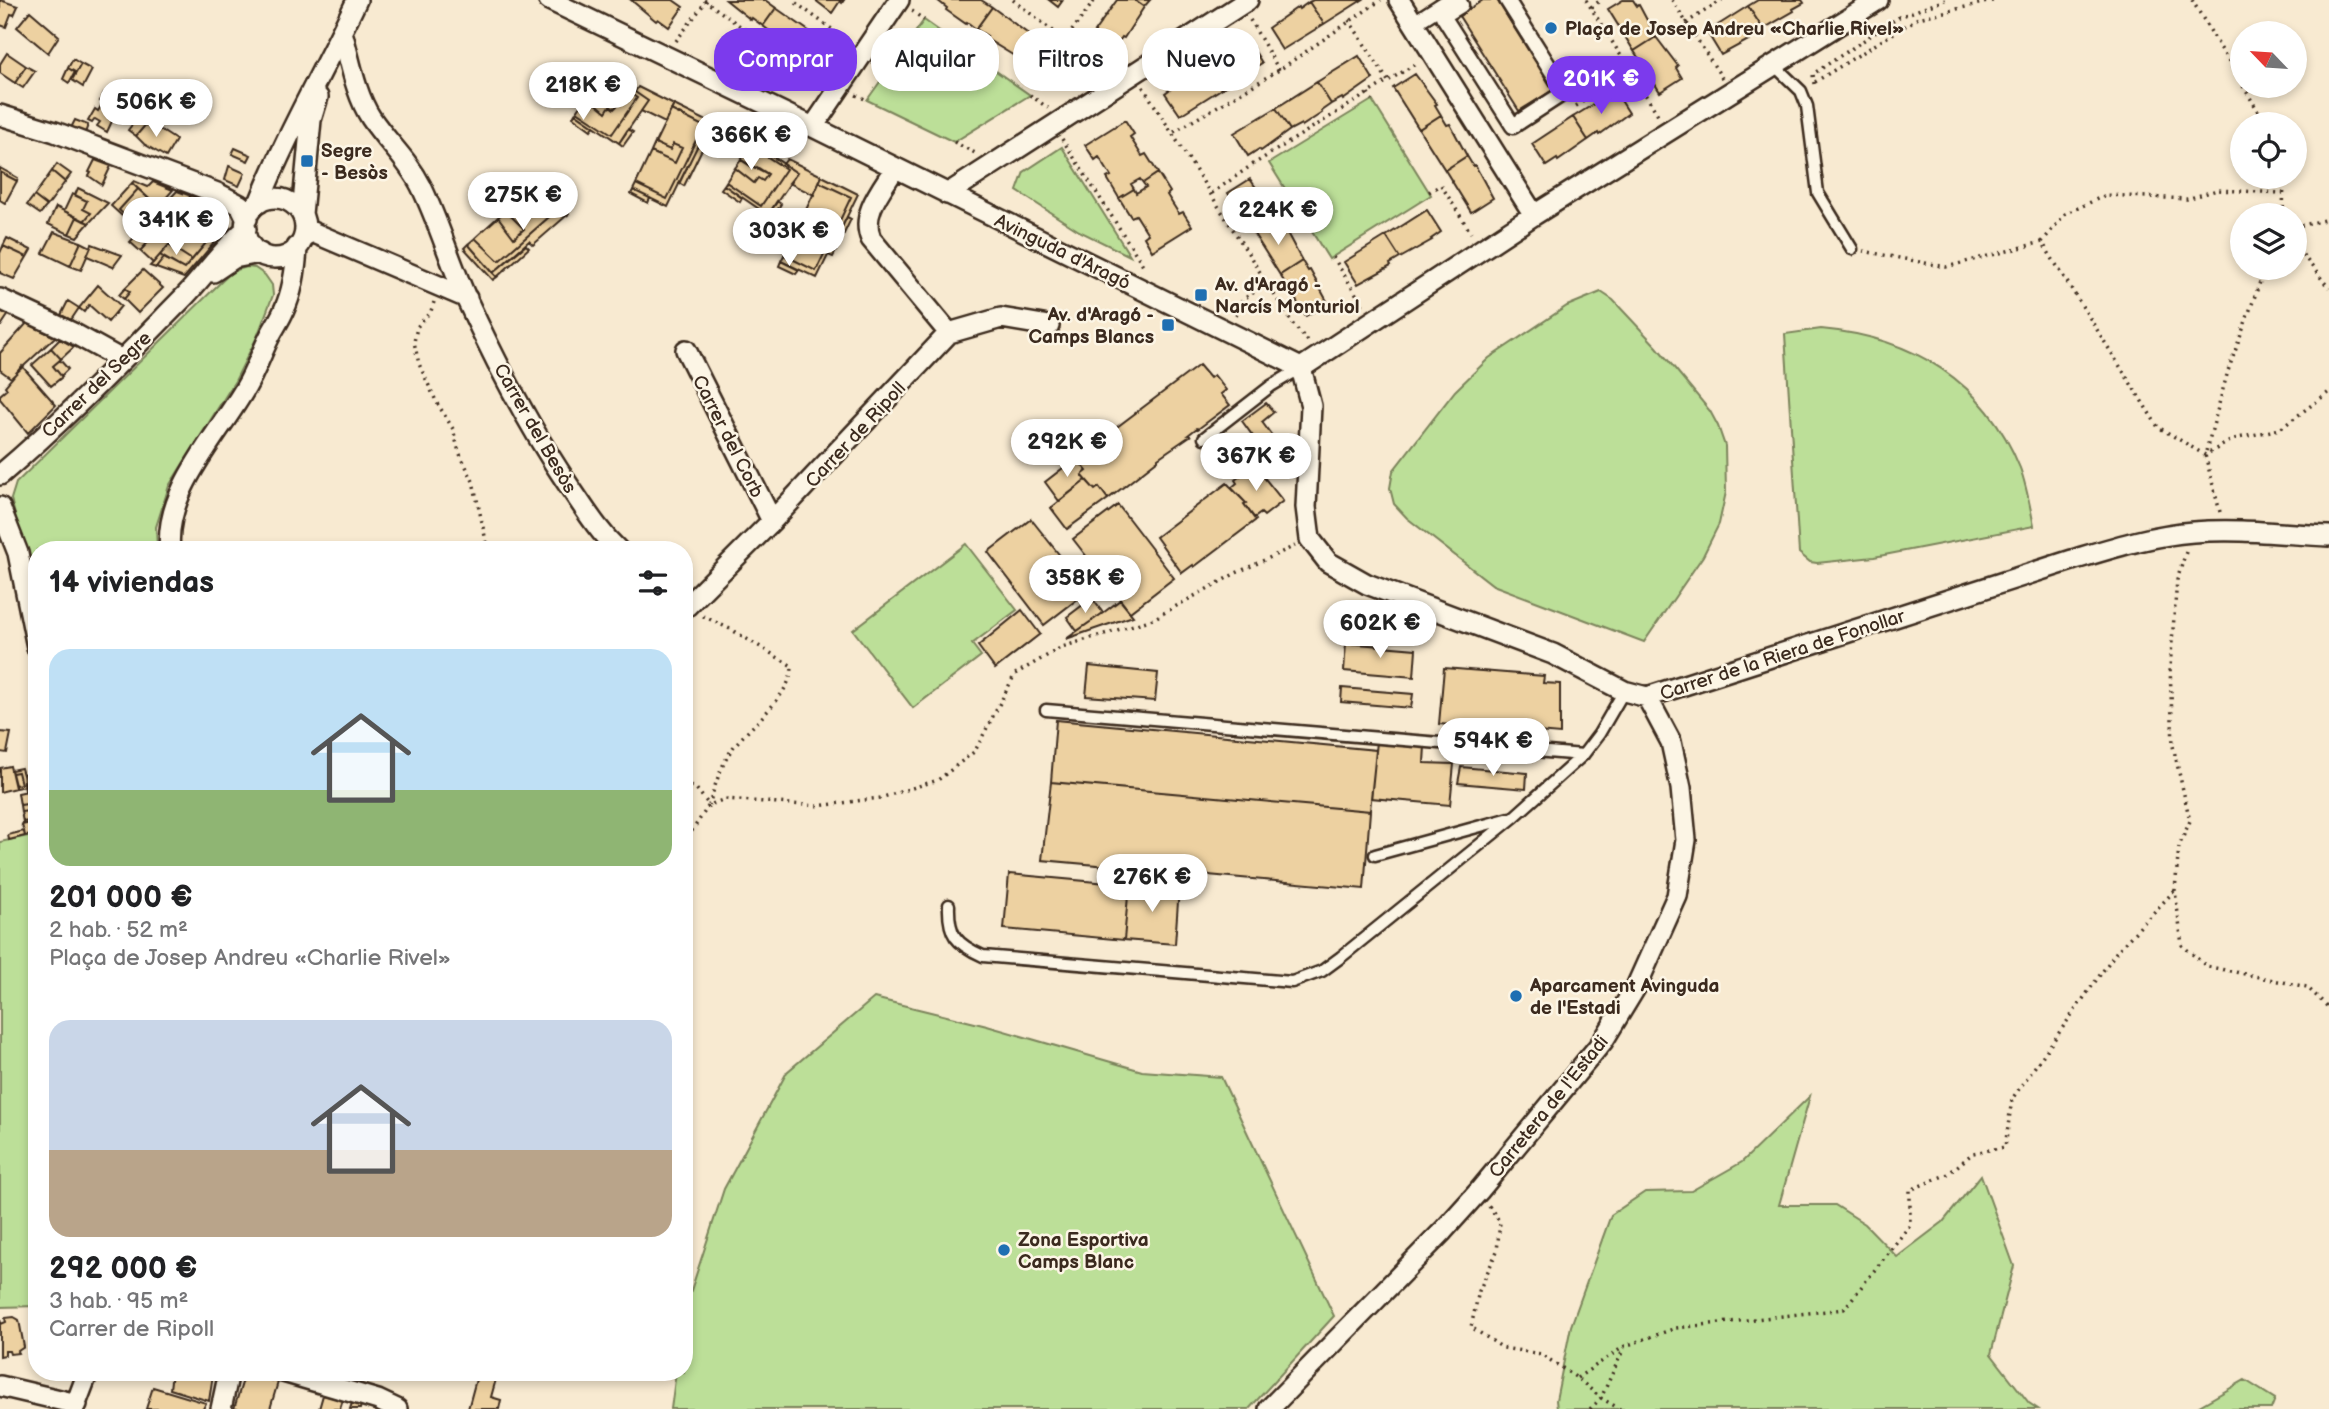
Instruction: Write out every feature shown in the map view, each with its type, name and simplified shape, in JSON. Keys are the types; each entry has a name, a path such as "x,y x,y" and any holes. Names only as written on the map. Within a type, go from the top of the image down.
{"street":[{"name":"Carrer del Segre","path":"0,475 122,360 190,290 250,217 357,0"},
{"name":"Avinguda d'Aragó","path":"549,0 1301,368"},
{"path":"813,127 899,0"},
{"path":"1399,0 1534,215"},
{"path":"1414,23 1450,0"},
{"path":"1458,0 1461,5 1443,16 1513,126 1565,92 1507,0"},
{"path":"1310,539 1306,507 1311,406 1301,368 1534,215 1878,0"},
{"path":"1128,78 1249,10"},
{"name":"Carrer del Besòs","path":"342,32 365,107 407,161 420,184 467,298 508,385 546,452 608,541"},
{"name":"Carrer del Segre","path":"190,290 234,258 287,255 301,230 312,120 330,57"},
{"path":"947,194 1107,91"},
{"path":"0,115 55,132 217,193 240,205 250,217 252,247 264,255 278,275 282,293 272,331"},
{"path":"895,168 873,204 867,220 868,232 949,333 1001,318 1049,326"},
{"path":"169,541 175,505 247,386 288,302 301,230 296,206 288,200 268,199 250,217"},
{"path":"301,230 467,298"},
{"path":"0,299 73,333 122,360"},
{"name":"Carrer de Ripoll","path":"693,598 772,522 949,333"},
{"name":"Carrer del Corb","path":"686,350 772,522"},
{"path":"0,507 18,553 28,602"},
{"name":"Carrer de la Riera de Fonollar","path":"1310,539 1328,562 1367,584 1553,654 1624,691 1647,698 2137,540 2192,532 2226,531 2329,536"},
{"name":"Carretera de l'Estadi","path":"1269,1409 1479,1191 1604,1041 1637,985 1677,896 1686,840 1681,788 1671,742 1647,698"},
{"path":"0,1386 75,1407 85,1381"},
{"path":"221,1409 227,1381"},
{"path":"314,1381 378,1400 397,1409"}],"lane":[{"path":"1774,65 1801,91 1807,106 1818,193 1853,249"},
{"path":"1203,438 1271,386 1301,368"},
{"path":"949,905 950,928 956,940 983,956 1292,982 1322,971 1341,957 1514,817 1583,755 1599,734 1624,691"},
{"path":"1046,710 1583,755"},
{"path":"1375,855 1514,817"}],"path":[{"path":"1013,0 1049,28"},
{"path":"1074,28 1095,0"},
{"path":"1586,0 1668,131"},
{"path":"1590,7 1601,0"},
{"path":"1672,0 1731,92"},
{"path":"1686,23 1722,0"},
{"path":"1815,95 1813,74 1899,17 1945,0"},
{"path":"1801,91 1919,19 1996,0"},
{"path":"2192,0 2230,65"},
{"path":"664,57 706,1 835,95"},
{"path":"1173,133 1279,70 1378,2"},
{"path":"796,4 863,53"},
{"path":"1249,10 1260,37 1279,70"},
{"path":"1349,20 1388,81"},
{"path":"1212,193 1265,157 1419,63"},
{"path":"1573,65 1595,93"},
{"path":"1607,86 1630,71"},
{"path":"1146,91 1294,326 1321,355"},
{"path":"1368,93 1372,100"},
{"path":"1061,137 1146,270"},
{"path":"1265,157 1269,163"},
{"path":"1429,192 1441,185 1482,250"},
{"path":"2283,189 2283,203"},
{"path":"1853,249 1946,267 2042,242 2065,214 2106,195 2187,199 2217,190 2283,192"},
{"path":"2307,224 2329,219"},
{"path":"2042,242 2158,427 2205,455"},
{"path":"1333,257 1373,321"},
{"path":"2307,260 2329,288"},
{"path":"2226,531 2205,455 2228,371 2261,280"},
{"path":"1238,310 1243,299 1268,284"},
{"path":"439,286 431,311 417,327 414,342 419,364 453,429 459,452 472,481 486,541"},
{"path":"2205,455 2234,439 2280,429 2329,391"},
{"path":"2192,532 2177,580 2170,667 2173,746 2190,821 2179,846 2175,890 2182,945 2206,966 2307,987 2329,1008"},
{"path":"709,805 725,799 739,799 818,806 880,798 938,780 975,751 1015,674 1062,647 1153,619 1236,573 1310,539"},
{"path":"693,609 792,666 792,673 780,694 752,730 735,746 718,776 709,805 693,830"},
{"path":"693,787 709,805"},
{"path":"1577,1378 1625,1346 1676,1328 1844,1309 1910,1225 1910,1190 1948,1174 1973,1153 2005,1147 2012,1099 2117,951 2175,890"},
{"path":"1479,1191 1500,1222 1497,1251 1479,1291 1471,1327 1503,1348 1541,1354 1620,1409"},
{"path":"1590,1409 1601,1398 1625,1346"}],"green space":[{"path":"924,20 935,28 918,28"},
{"path":"999,73 1013,83 1013,91 1024,91 1030,95 954,142 867,100 873,91 999,91"},
{"path":"1372,100 1431,195 1329,259 1269,163"},
{"path":"1062,147 1130,256 1079,231 1017,191 1024,172"},
{"path":"255,268 265,275 272,285 273,295 257,337 235,381 169,486 156,527 157,541 28,541 28,567 11,499 16,483 233,271"},
{"path":"1601,292 1613,300 1657,347 1710,411 1725,446 1726,492 1719,524 1703,556 1644,642 1493,585 1407,518 1394,504 1390,488 1393,471 1455,391 1489,358 1567,306"},
{"path":"1821,329 1886,342 1915,354 1966,388 1987,411 2005,437 2020,468 2034,526 1874,557 1817,563 1810,562 1799,553 1785,334"},
{"path":"966,544 1017,610 972,644 981,656 913,708 853,630"},
{"path":"28,836 28,1306 0,1307 0,842"},
{"name":"Zona Esportiva Camps Blanc","path":"874,998 987,1026 1142,1071 1221,1077 1334,1316 1249,1409 671,1409 675,1381 693,1381 693,1284 724,1189 787,1072"},
{"path":"1810,1096 1779,1205 1835,1205 1865,1224 1897,1257 1943,1222 1981,1175 2014,1266 1991,1354 2029,1403 2038,1409 1557,1409 1556,1400 1571,1326 1611,1215 1645,1192 1691,1191 1742,1162"},
{"path":"2245,1380 2275,1399 2271,1409 2194,1409"}],"building":[{"path":"0,0 18,6 14,15 11,14 6,27 0,25"},
{"path":"631,0 673,0 683,7 669,27 658,19 656,21"},
{"path":"726,0 765,0 776,8 763,26"},
{"path":"815,0 844,0 842,3 840,1 832,13"},
{"path":"937,0 981,0 992,7 977,28 967,22 966,24 946,10"},
{"path":"1049,0 1063,0 1058,7"},
{"path":"1117,0 1134,0 1144,7 1128,32 1128,28 1097,28"},
{"path":"1134,0 1150,0 1144,7"},
{"path":"1362,0 1324,24 1309,2"},
{"path":"1483,0 1497,0 1553,90 1519,111 1459,16"},
{"path":"1623,0 1633,0 1639,5 1656,37 1634,51 1608,9"},
{"path":"1758,0 1802,0 1804,3 1763,29 1748,6"},
{"path":"1309,2 1324,24 1282,50 1268,28"},
{"path":"1748,6 1763,29 1721,55 1707,32"},
{"path":"992,7 1020,28 1013,28 1013,55 999,47 999,28 977,28"},
{"path":"776,8 805,28 766,28 763,26"},
{"path":"30,11 59,36 48,53 17,27"},
{"path":"1656,37 1678,66 1676,68 1682,78 1660,92 1634,51"},
{"path":"7,53 26,66 15,83 0,73 0,64"},
{"path":"1359,56 1373,79 1343,100 1342,98 1331,104 1317,82"},
{"path":"73,59 81,64 76,73 68,68"},
{"path":"81,64 92,70 83,87 72,80"},
{"path":"26,66 35,71 23,88 15,83"},
{"path":"68,68 75,72 69,83 63,79"},
{"path":"604,71 648,101 619,143 575,113 577,111 612,134 637,98 602,74"},
{"path":"602,74 637,98 612,134 577,111 587,96 606,112 610,106 614,109 618,105 609,95 607,97 593,88"},
{"path":"1415,74 1437,104 1435,105 1441,115 1419,129 1393,88"},
{"path":"1317,82 1331,104 1302,126 1301,124 1290,130 1276,108"},
{"path":"638,87 674,105 665,123 641,111 648,101 635,92"},
{"path":"593,88 619,103 614,109 610,106 606,112 587,96"},
{"path":"1168,91 1218,91 1180,115 1165,93"},
{"path":"1615,91 1629,113 1588,140 1573,117"},
{"path":"104,93 119,102 115,109 100,101"},
{"path":"103,103 115,109 107,132 97,126 100,122 95,119 92,123 88,121 95,109 98,111"},
{"path":"674,105 709,122 668,207 633,190 636,184 667,199 703,126 671,110"},
{"path":"1276,108 1290,130 1261,151 1259,149 1248,156 1234,133"},
{"path":"671,110 703,126 667,199 636,184 651,152 675,163 682,148 673,144 670,150 655,143"},
{"path":"575,113 594,126 591,130 573,117"},
{"path":"1441,115 1447,125 1450,124 1467,156 1445,170 1419,129"},
{"path":"138,117 148,122 136,136 128,130"},
{"path":"1573,117 1588,140 1546,166 1532,144"},
{"path":"75,120 88,125 85,133 71,128"},
{"path":"1125,120 1134,134 1130,137 1142,156 1146,154 1158,173 1143,183 1140,179 1131,184 1134,189 1119,198 1107,178 1111,176 1099,157 1095,160 1085,145"},
{"path":"148,122 176,140 166,157 136,136"},
{"path":"628,129 633,132 623,146 619,143"},
{"path":"655,143 670,150 673,144 682,148 675,163 651,152"},
{"path":"753,143 797,173 768,215 724,185 726,182 761,206 786,169 751,146"},
{"path":"698,145 703,147 684,186 679,183"},
{"path":"751,146 786,169 761,206 726,182 735,168 754,183 758,178 763,181 768,174 741,160"},
{"path":"235,148 251,155 248,161 232,154"},
{"path":"1467,156 1493,198 1471,212 1445,170"},
{"path":"787,159 822,176 814,195 789,183 797,173 783,164"},
{"path":"95,160 111,166 102,185 89,176"},
{"path":"741,160 768,174 763,181 758,178 754,183 735,168"},
{"path":"57,164 71,174 65,182 52,171"},
{"path":"229,166 245,173 239,186 225,180"},
{"path":"0,168 18,178 17,181 0,172"},
{"path":"52,171 65,182 47,206 34,196"},
{"path":"0,172 17,181 5,203 0,200"},
{"path":"1158,173 1179,214 1183,212 1192,226 1152,251 1144,237 1148,234 1136,215 1131,217 1119,198 1134,189 1136,193 1146,187 1143,183"},
{"path":"822,176 858,194 817,278 781,261 784,255 816,271 851,197 819,182"},
{"path":"1250,179 1257,189 1259,188 1276,220 1254,234 1228,193"},
{"path":"134,181 148,187 153,182 173,190 158,207 132,183"},
{"path":"540,181 569,214 565,217 536,184"},
{"path":"819,182 851,197 816,271 784,255 800,223 824,234 830,220 821,215 818,221 804,214"},
{"path":"132,183 138,189 119,210 129,219 148,198 154,203 133,226 111,206"},
{"path":"536,184 565,217 533,245 529,241 493,273 468,244 475,238 499,261 549,217 529,191"},
{"path":"724,185 742,198 740,202 721,189"},
{"path":"78,188 108,203 89,223 84,221 91,213 83,209 87,201 75,195"},
{"path":"138,189 148,198 129,219 119,210"},
{"path":"633,190 650,198 648,203 631,194"},
{"path":"177,191 191,196 173,216 163,206"},
{"path":"529,191 549,217 499,261 475,238 498,217 514,238 524,229 506,211"},
{"path":"72,194 87,201 83,209 91,213 84,221 64,211"},
{"path":"34,196 47,206 40,214 27,205"},
{"path":"191,196 204,201 189,218 179,208"},
{"path":"777,201 781,204 772,218 768,215"},
{"path":"56,207 77,217 69,234 48,224"},
{"path":"202,208 224,226 221,230 218,228 209,239 214,243 184,278 156,268 164,258 184,269 206,243 184,228"},
{"path":"1427,210 1441,232 1400,258 1386,236"},
{"path":"159,211 169,220 140,251 130,242"},
{"path":"506,211 524,229 514,238 498,217"},
{"path":"804,214 818,221 821,215 830,220 824,234 800,223"},
{"path":"77,217 89,223 77,237 69,234"},
{"path":"847,217 851,219 833,257 828,255"},
{"path":"170,219 182,230 153,263 140,251"},
{"path":"1276,220 1283,230 1285,229 1302,261 1280,275 1254,234"},
{"path":"184,228 206,243 192,260 169,245"},
{"path":"54,232 81,242 70,266 43,253"},
{"path":"1386,236 1400,258 1358,284 1344,262"},
{"path":"7,238 31,250 27,257 3,246"},
{"path":"81,242 91,247 81,270 70,266"},
{"path":"92,244 122,255 113,267 87,256"},
{"path":"468,244 497,277 493,280 464,248"},
{"path":"169,245 192,260 184,269 160,255"},
{"path":"526,245 529,248 497,277 493,273"},
{"path":"3,246 27,257 14,279 0,273 0,253"},
{"path":"160,255 164,258 156,268 150,266"},
{"path":"781,261 799,270 796,274 779,266"},
{"path":"1302,261 1328,303 1306,316 1280,275"},
{"path":"143,270 163,288 138,313 124,299 130,292 125,288"},
{"path":"98,285 121,306 108,322 89,305 84,312 79,308"},
{"path":"125,288 130,292 124,299 119,295"},
{"path":"68,301 79,308 71,320 61,315"},
{"path":"0,310 9,314 1,326 0,326"},
{"path":"27,323 55,337 11,378 0,370 0,353"},
{"path":"60,339 74,347 61,359 51,348"},
{"path":"51,348 61,359 53,366 62,377 51,386 32,365"},
{"path":"60,360 68,369 61,376 53,366"},
{"path":"1199,365 1210,378 1214,375 1226,390 1221,394 1230,405 1108,499 1099,487 1095,490 1082,475 1087,471 1076,458"},
{"path":"22,366 56,405 28,433 0,399 0,395 7,389 5,386"},
{"path":"1266,403 1274,412 1262,422 1278,444 1265,453 1242,421"},
{"path":"1076,458 1087,471 1082,475 1086,480 1059,501 1045,482"},
{"path":"1254,465 1283,501 1264,516 1261,513 1254,518 1244,504 1246,503 1231,488 1237,483 1235,480"},
{"path":"1086,480 1095,490 1099,487 1108,499 1067,529 1051,508"},
{"path":"1227,483 1246,503 1244,504 1256,520 1194,567 1193,565 1182,573 1156,537"},
{"path":"1118,505 1174,578 1130,612 1073,539"},
{"path":"1031,519 1088,591 1044,625 988,552"},
{"path":"1092,598 1103,613 1077,631 1067,617"},
{"path":"1120,600 1133,616 1066,639 1103,613"},
{"path":"1022,610 1040,634 995,669 978,646"},
{"path":"1346,643 1416,649 1414,677 1344,671"},
{"path":"1089,666 1158,673 1155,701 1086,696"},
{"path":"1444,668 1544,676 1543,683 1560,684 1560,734 1439,724"},
{"path":"1342,688 1413,694 1411,708 1341,702"},
{"path":"1056,720 1376,750 1370,811 1051,782"},
{"path":"0,732 11,733 7,753 0,752"},
{"path":"1377,742 1425,746 1424,763 1454,764 1450,805 1371,798"},
{"path":"10,766 15,788 0,792 0,768"},
{"path":"1461,767 1527,773 1526,789 1458,783"},
{"path":"21,768 26,786 15,788 15,785 21,784 18,772 12,773 11,770"},
{"path":"18,772 21,784 15,785 12,773"},
{"path":"28,773 28,790 25,791 23,774"},
{"path":"1051,782 1370,811 1364,889 1042,860"},
{"path":"28,791 28,804 20,805 18,793"},
{"path":"28,804 28,811 21,812 20,805"},
{"path":"28,811 28,821 23,822 21,812"},
{"path":"28,824 28,836 25,836 22,825"},
{"path":"24,831 25,836 9,840 8,835"},
{"path":"1009,874 1129,885 1124,940 1004,929"},
{"path":"1129,885 1179,888 1175,944 1124,940"},
{"path":"14,1317 19,1320 24,1347 19,1353 10,1354 5,1351 5,1355 0,1356 0,1319 1,1324 6,1322 5,1318"},
{"path":"171,1381 212,1381 209,1401 170,1389"},
{"path":"243,1381 278,1382 270,1409 234,1409"},
{"path":"476,1381 495,1381 491,1397 501,1400 499,1409 468,1409"},
{"path":"153,1387 206,1403 203,1409 146,1409"},
{"path":"323,1395 343,1400 340,1409 319,1409"},
{"path":"352,1403 361,1405 360,1409 350,1409"}],"place":[{"name":"Plaça de Josep Andreu «Charlie Rivel»","path":"1551,28"},
{"name":"Segre - Besòs","path":"307,161"},
{"name":"Av. d'Aragó - Narcís Monturiol","path":"1201,295"},
{"name":"Av. d'Aragó - Camps Blancs","path":"1168,325"},
{"name":"Aparcament Avinguda de l'Estadi","path":"1516,996"},
{"name":"Zona Esportiva Camps Blanc","path":"1004,1250"}]}
